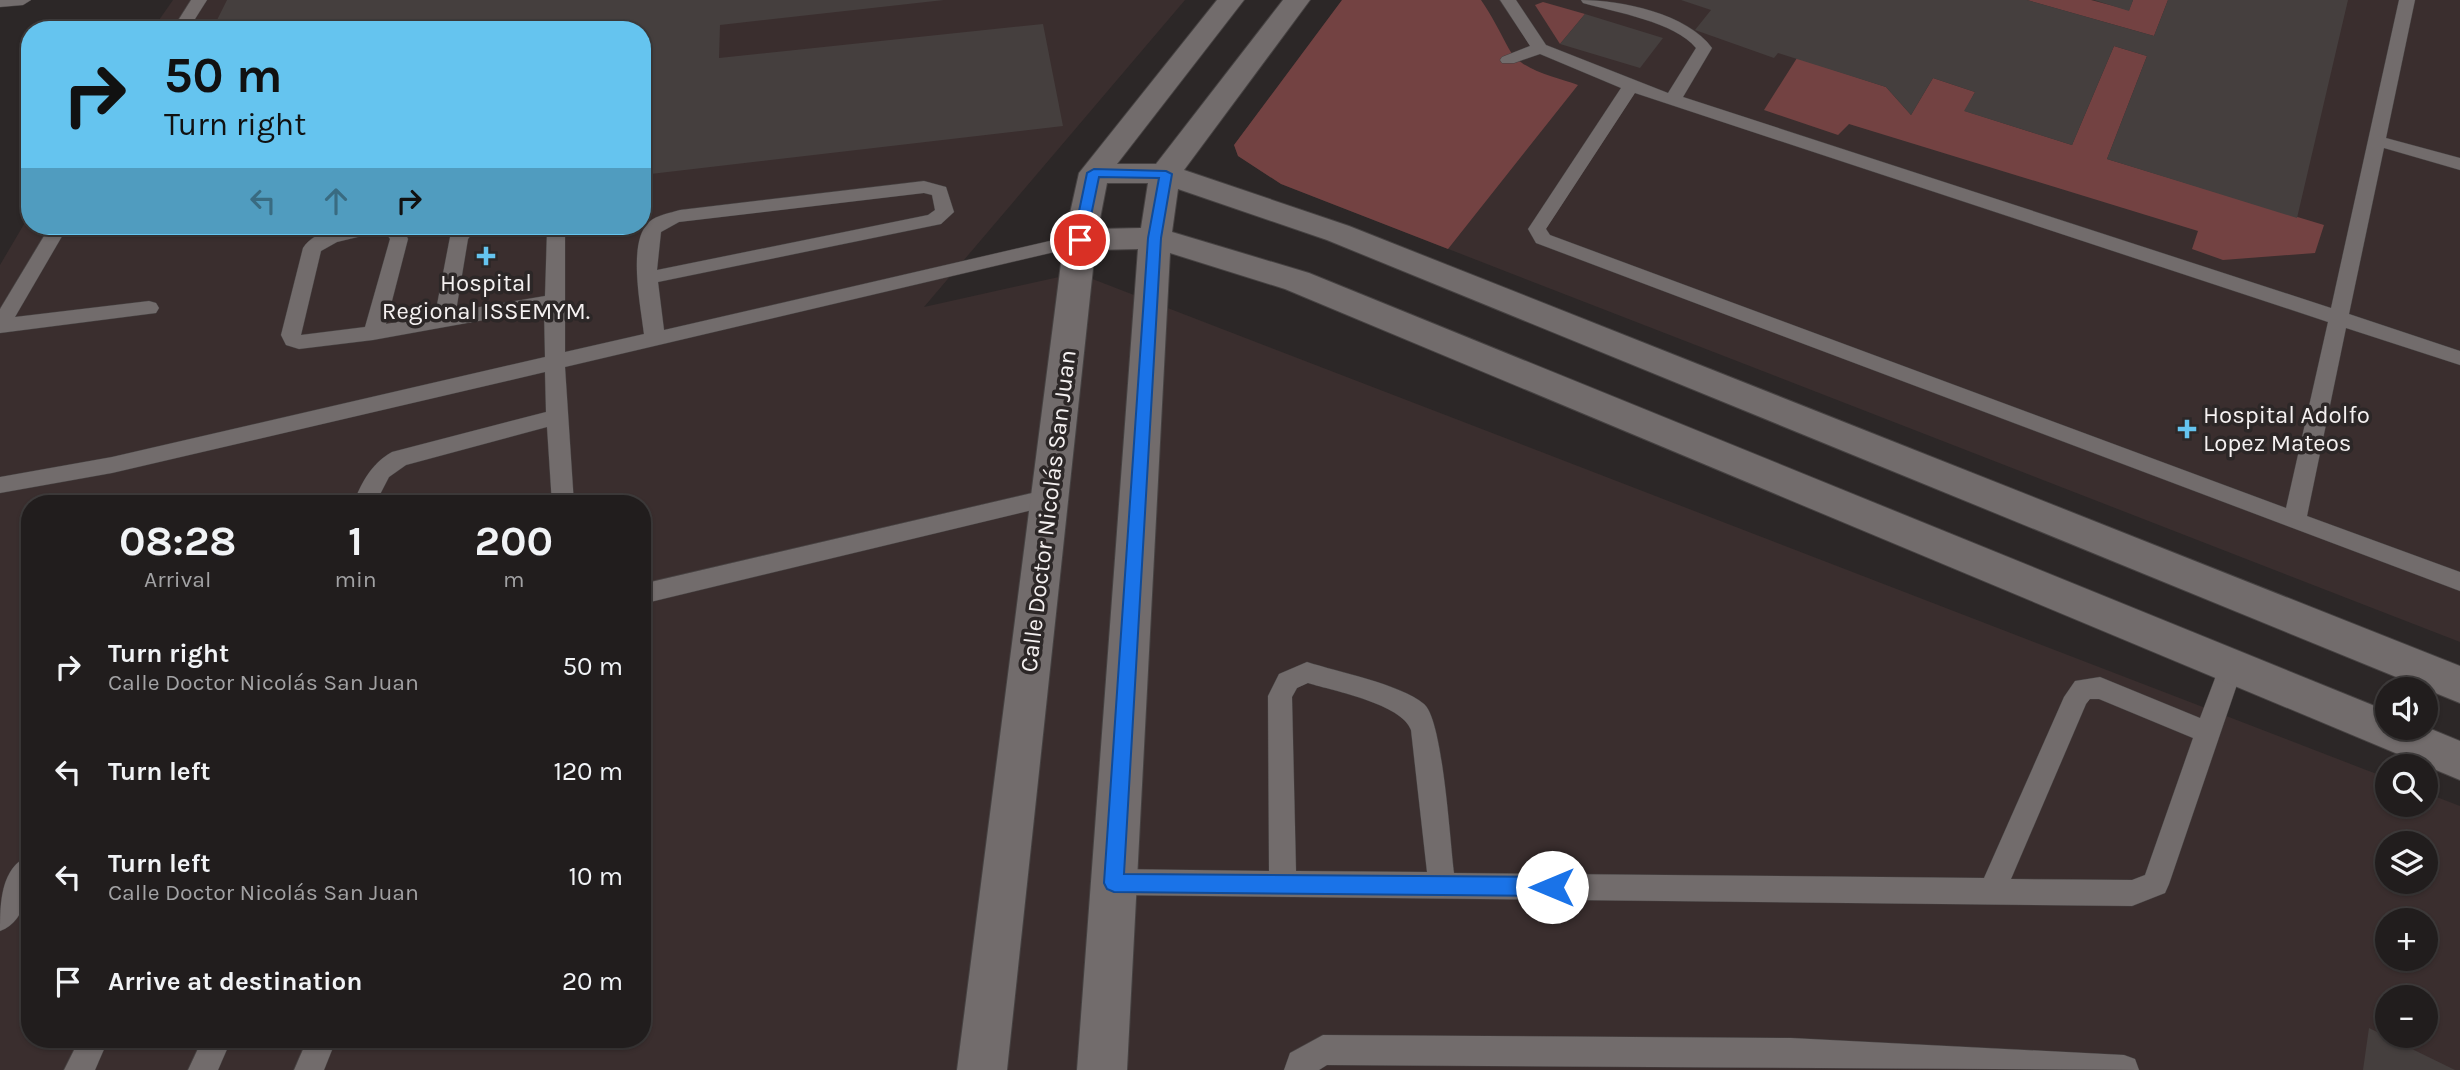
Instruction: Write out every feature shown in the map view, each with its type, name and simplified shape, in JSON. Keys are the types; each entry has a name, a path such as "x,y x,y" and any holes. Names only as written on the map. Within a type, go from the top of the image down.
{"street":[{"name":"Calle Doctor Nicolás San Juan","path":"982,1070 1080,240 1094,173 1231,0"},
{"path":"1102,1070 1155,238 1166,174 1297,0"},
{"path":"1094,173 1166,174 1338,233 2460,685"},
{"path":"1080,240 1155,238 1297,281 2460,761"}],"lane":[{"path":"0,2 23,0"},
{"path":"186,21 199,0"},
{"path":"1508,0 1540,48 1631,86 2460,358"},
{"path":"1589,0 1683,30 1701,40 1704,48 1673,99"},
{"path":"2295,519 2407,0"},
{"path":"1508,60 1540,48"},
{"path":"1631,86 1537,229 1543,239 2460,582"},
{"path":"2378,141 2460,164"},
{"path":"648,278 934,220 945,212 940,191 924,187 680,216 662,222 651,231"},
{"path":"0,326 55,235"},
{"path":"337,235 322,240 312,248 290,335 293,340 299,342 373,332 553,301"},
{"path":"373,332 399,239 397,235"},
{"path":"444,321 461,235"},
{"path":"556,235 553,301 562,495"},
{"path":"650,235 648,278 655,339"},
{"path":"0,485 112,465 1080,240"},
{"path":"0,326 149,308"},
{"path":"368,495 376,476 385,465 400,458 557,417"},
{"path":"651,592 1049,498"},
{"path":"1114,883 2132,893 2155,884 2231,667"},
{"path":"1283,884 1280,696 1288,681 1307,672 1404,703 1418,714 1424,730 1442,886"},
{"path":"1992,891 2076,697 2084,689 2100,688 2208,733"},
{"path":"0,918 21,883"},
{"path":"79,1070 90,1048"},
{"path":"203,1070 213,1048"},
{"path":"309,1070 319,1048"},
{"path":"1299,1070 1301,1064 1323,1050 1791,1053 2124,1070"}],"shaded area":[{"path":"173,0 1185,0 924,307 1077,273 2375,773 2375,817 2438,817 2438,798 2460,806 2460,1070 0,1070 0,265 21,229 21,235 651,235 651,21 158,21"},
{"name":"Hospital Adolfo Lopez Mateos","path":"1342,0 2460,0 2460,642 1281,184 1238,156 1234,145"},
{"path":"1342,0 1481,0 1515,57 1530,68 1578,85 1448,249 1281,184 1238,156 1234,145"},
{"path":"2027,0 2091,0 2129,10 2133,0 2168,0 2154,36"},
{"path":"1543,2 1585,14 1560,44 1535,5"},
{"path":"2114,46 2147,56 2107,159 2324,225 2315,253 2223,260 2192,249 2198,231 1849,124 1838,135 1764,110 1797,58 1886,87 1911,115 1933,78 1975,92 1965,111 2072,145"}],"building":[{"path":"227,0 944,0 720,25 719,58 1043,24 1063,126 651,174 651,21 216,21"},
{"path":"1681,0 2027,0 2154,36 2168,0 2348,0 2297,218 2107,159 2147,56 2114,46 2072,145 1964,111 1975,92 1933,78 1911,115 1886,87 1778,53 1774,58 1695,30 1711,10"},
{"path":"2094,0 2133,0 2129,11"},
{"path":"1585,14 1663,38 1640,68 1560,44"},
{"path":"2369,1028 2375,1031 2375,1048 2410,1048 2455,1070 2363,1070"}],"place":[{"name":"Hospital Regional ISSEMYM.","path":"486,256"},
{"name":"Hospital Adolfo Lopez Mateos","path":"2187,429"}],"route":[{"path":"1080,240 1094,173 1166,174 1155,238 1114,883 1552,887"}]}
